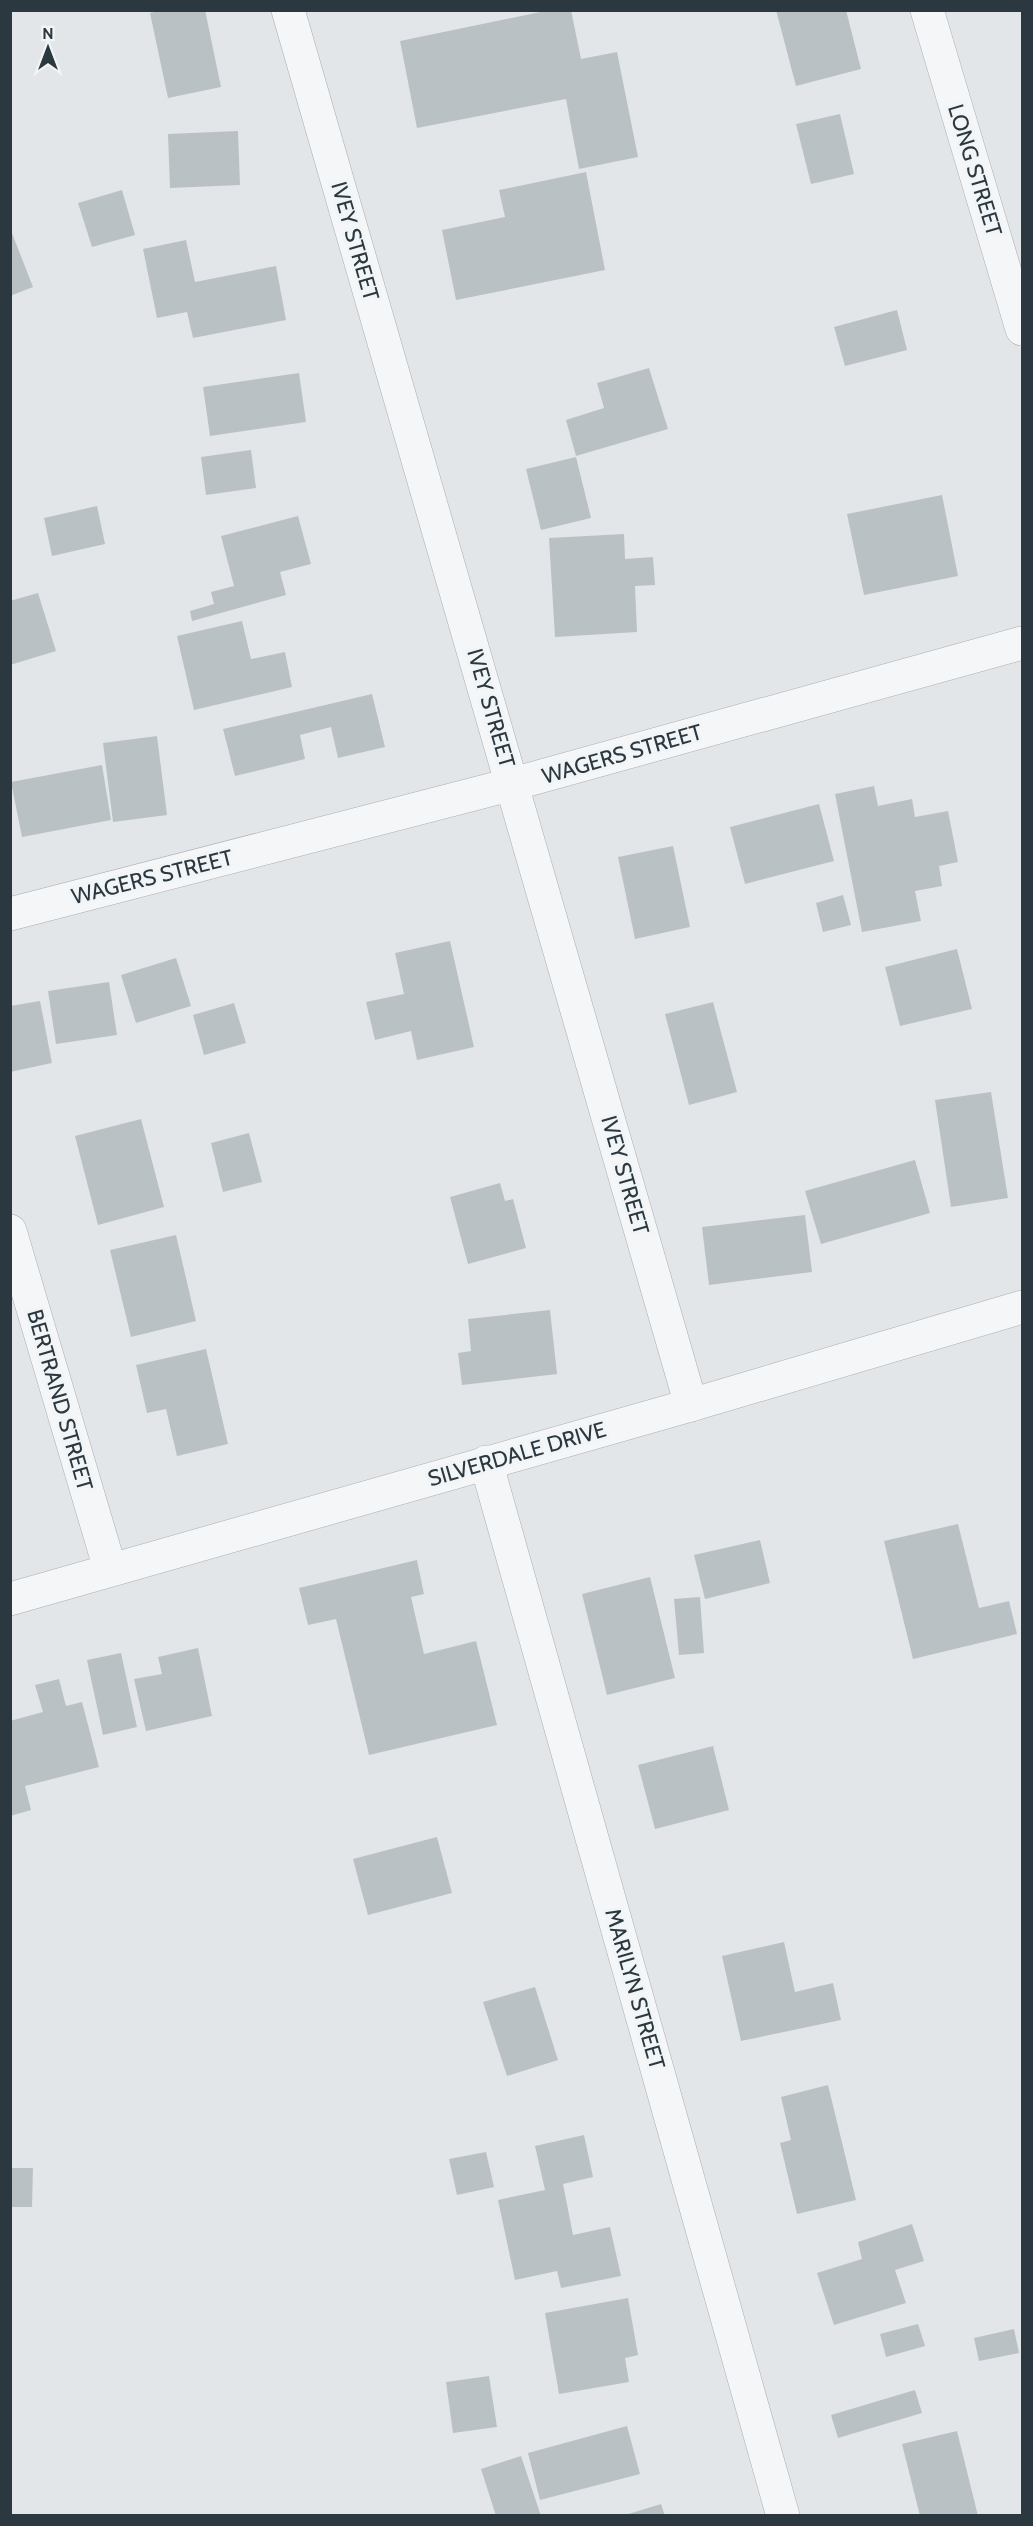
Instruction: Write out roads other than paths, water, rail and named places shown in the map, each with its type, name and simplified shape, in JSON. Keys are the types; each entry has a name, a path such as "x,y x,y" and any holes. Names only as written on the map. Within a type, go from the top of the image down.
{"street":[{"name":"IVEY STREET","path":"288,10 691,1405"},
{"name":"LONG STREET","path":"927,10 1023,330"},
{"name":"WAGERS STREET","path":"10,914 513,784 1023,643"},
{"name":"BERTRAND STREET","path":"10,1231 110,1569"},
{"name":"SILVERDALE DRIVE","path":"10,1599 691,1405 1023,1307"},
{"name":"MARILYN STREET","path":"486,1462 783,2516"}]}
